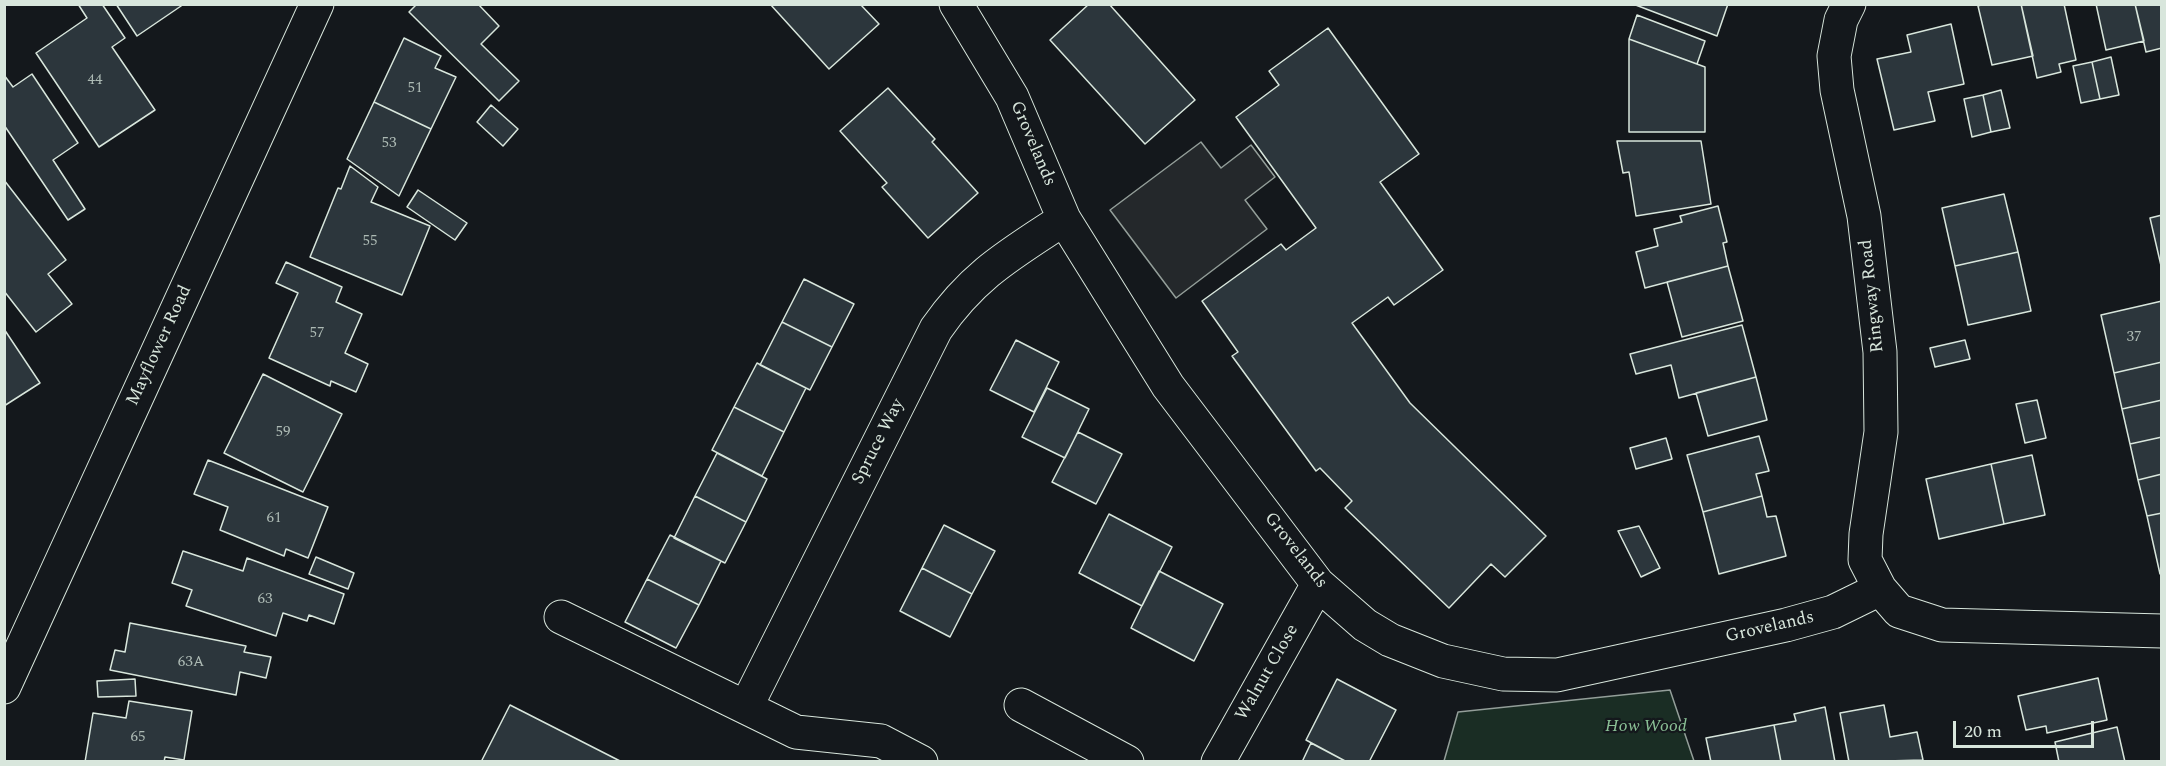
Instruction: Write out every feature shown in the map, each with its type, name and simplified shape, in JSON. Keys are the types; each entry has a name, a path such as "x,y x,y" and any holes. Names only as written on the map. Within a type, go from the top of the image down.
{"street":[{"name":"Mayflower Road","path":"4,687 316,4"},
{"name":"Grovelands","path":"956,4 1012,97 1064,219 1168,386 1318,584 1365,625 1390,640 1443,661 1503,674 1557,675 1786,625 1833,612 1880,589"},
{"name":"Ringway Road","path":"1849,4 1841,20 1834,56 1837,90 1864,216 1880,352 1881,432 1866,534 1865,560 1880,589"},
{"name":"Spruce Way","path":"746,707 936,328 957,299 984,273 1064,219"},
{"name":"Walnut Close","path":"1218,762 1318,584"},
{"path":"1880,589 1899,611 1942,625 2162,631"},
{"path":"561,617 796,732 881,741 921,762"},
{"path":"1022,705 1127,762"}],"green space":[{"name":"How Wood","path":"1670,690 1694,761 1444,761 1458,712"}],"shaded area":[{"path":"1201,142 1221,168 1251,145 1275,177 1245,200 1267,229 1176,298 1110,210"}],"building":[{"path":"78,4 102,4 125,38 112,47 155,110 99,147 36,53 87,18"},
{"path":"116,4 184,4 137,36"},
{"path":"417,4 478,4 499,26 481,44 519,81 499,101 409,12"},
{"path":"770,4 860,4 879,24 829,69"},
{"path":"1089,4 1109,4 1195,100 1145,144 1050,40"},
{"path":"1633,4 1728,4 1717,36"},
{"path":"2021,4 2033,56 1992,65 1978,6"},
{"path":"2021,4 2064,4 2076,60 2059,64 2061,72 2037,78"},
{"path":"2096,4 2135,4 2144,41 2106,50"},
{"path":"2135,4 2162,4 2162,48 2146,52"},
{"path":"1637,15 1705,41 1697,64 1629,39"},
{"path":"1951,24 1964,84 1928,92 1935,121 1894,130 1877,59 1911,52 1907,35"},
{"path":"1328,28 1419,154 1380,182 1443,270 1394,305 1388,297 1352,323 1410,403 1546,536 1505,577 1491,564 1449,608 1345,508 1352,501 1320,468 1316,471 1232,356 1238,352 1202,301 1281,244 1286,250 1316,228 1236,117 1279,85 1269,71"},
{"path":"404,38 441,56 435,68 456,77 431,129 374,102"},
{"path":"1629,39 1705,67 1705,132 1629,132"},
{"path":"2111,57 2119,95 2100,99 2092,62"},
{"path":"2092,62 2100,99 2081,103 2073,66"},
{"path":"32,74 78,143 53,160 85,209 68,220 4,125 4,75 13,87"},
{"path":"888,88 935,139 932,142 978,193 928,238 882,187 887,183 840,131"},
{"path":"2001,90 2010,128 1991,132 1983,95"},
{"path":"1983,95 1991,132 1972,137 1964,99"},
{"path":"374,102 431,129 399,196 347,159"},
{"path":"491,105 518,129 503,146 477,122"},
{"path":"1617,141 1701,141 1711,204 1636,216 1629,172 1623,173"},
{"path":"350,166 378,187 371,202 430,226 402,295 310,257 338,188 341,189"},
{"path":"4,180 66,260 48,274 72,304 36,332 4,291"},
{"path":"418,190 467,223 455,240 407,207"},
{"path":"2004,194 2018,252 1955,266 1942,208"},
{"path":"1718,206 1727,242 1723,243 1728,266 1645,288 1636,252 1658,246 1654,229 1682,222 1680,216"},
{"path":"2162,215 2162,270 2150,218"},
{"path":"2018,252 2031,311 1968,325 1955,266"},
{"path":"286,262 342,287 336,302 362,314 345,353 368,364 356,392 331,381 330,386 269,358 298,293 276,283"},
{"path":"1728,266 1743,321 1682,337 1667,282"},
{"path":"804,279 854,304 832,347 782,322"},
{"path":"2162,301 2162,362 2114,373 2101,315"},
{"path":"782,322 832,347 810,390 760,365"},
{"path":"1742,325 1756,377 1679,398 1671,365 1636,374 1630,354"},
{"path":"4,329 40,383 4,406"},
{"path":"1016,340 1059,362 1034,412 990,390"},
{"path":"1965,340 1970,359 1935,367 1930,348"},
{"path":"2162,362 2162,400 2122,409 2114,373"},
{"path":"757,363 806,388 784,432 734,407"},
{"path":"263,374 342,414 303,492 224,453"},
{"path":"1756,377 1767,420 1708,436 1696,393"},
{"path":"1047,388 1089,409 1065,458 1022,437"},
{"path":"2037,400 2046,438 2025,443 2016,404"},
{"path":"2162,400 2162,437 2130,444 2122,409"},
{"path":"734,407 784,432 762,476 712,450"},
{"path":"1078,432 1122,454 1096,504 1052,482"},
{"path":"1759,436 1769,471 1756,474 1762,496 1703,512 1687,455"},
{"path":"2162,437 2162,474 2138,480 2130,444"},
{"path":"1666,438 1672,459 1636,469 1630,448"},
{"path":"717,453 767,479 746,522 695,496"},
{"path":"2032,455 2045,515 2004,524 1991,464"},
{"path":"208,460 328,507 308,558 286,549 284,556 220,530 228,507 194,494"},
{"path":"1991,464 2004,524 1939,539 1926,479"},
{"path":"2162,474 2162,513 2147,516 2138,480"},
{"path":"695,496 746,522 725,563 674,538"},
{"path":"1762,496 1767,517 1776,516 1786,556 1719,574 1703,512"},
{"path":"2162,513 2162,573 2160,574 2147,516"},
{"path":"1109,514 1172,547 1142,606 1079,573"},
{"path":"944,525 995,551 972,594 922,568"},
{"path":"1639,526 1660,568 1641,577 1618,531"},
{"path":"670,535 721,561 699,605 647,579"},
{"path":"183,551 243,571 247,558 344,594 334,624 309,615 307,621 283,613 276,636 186,606 192,590 172,583"},
{"path":"316,557 354,573 348,589 309,574"},
{"path":"922,568 972,594 950,637 900,611"},
{"path":"1159,571 1223,604 1194,661 1131,628"},
{"path":"647,579 699,605 676,648 625,622"},
{"path":"130,623 246,646 244,652 271,657 266,678 240,672 236,695 110,670 115,650 125,652"},
{"path":"2098,678 2107,720 2047,733 2046,726 2026,730 2018,696"},
{"path":"135,679 136,696 98,697 97,681"},
{"path":"1337,679 1396,710 1369,762 1347,762 1306,740"},
{"path":"129,701 192,711 184,760 165,757 164,762 85,762 93,713 126,718"},
{"path":"510,705 622,762 481,762"},
{"path":"1884,705 1890,737 1917,732 1923,760 1849,762 1840,713"},
{"path":"1825,707 1835,762 1781,762 1774,725 1796,721 1794,714"},
{"path":"1774,725 1781,762 1711,762 1706,738"},
{"path":"2117,727 2125,762 2059,762 2055,742"},
{"path":"1311,743 1347,762 1302,762"}]}
